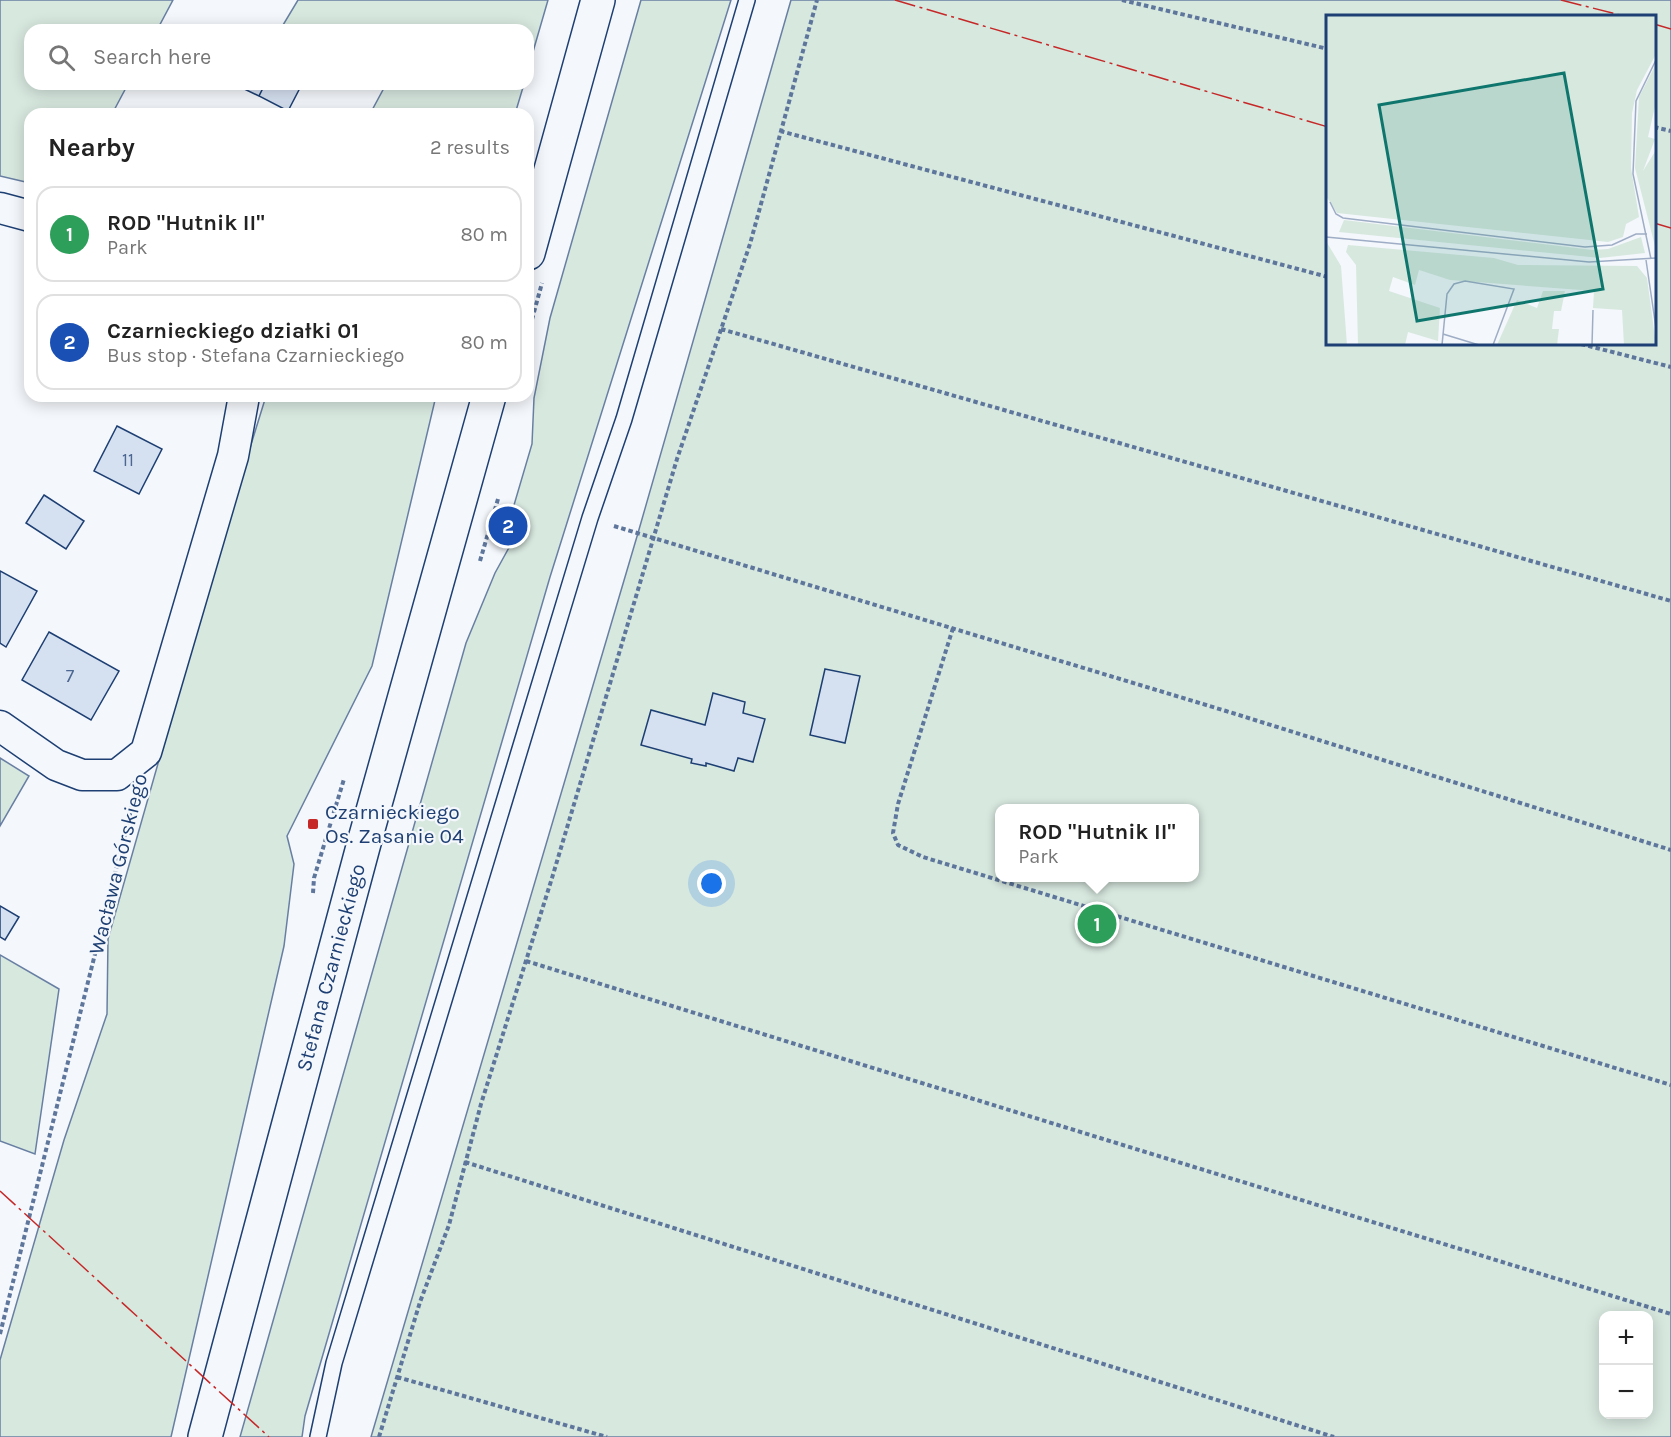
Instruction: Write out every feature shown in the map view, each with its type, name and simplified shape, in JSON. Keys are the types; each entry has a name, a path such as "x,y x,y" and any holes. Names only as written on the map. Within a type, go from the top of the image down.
{"street":[{"path":"534,231 598,0"},
{"path":"0,208 24,214"},
{"name":"Wacława Górskiego","path":"146,752 233,456 242,402"},
{"name":"Stefana Czarnieckiego","path":"205,1437 358,866 487,402"},
{"path":"0,726 56,765 82,775 117,775 146,752"}],"lane":[{"path":"318,1437 334,1363 590,518 624,419 747,0"}],"path":[{"path":"380,1437 420,1302 449,1225 465,1162 677,459 750,244 818,0"},
{"path":"1122,0 1326,49"},
{"path":"1656,127 1671,131"},
{"path":"780,131 1326,276"},
{"path":"721,329 1671,601"},
{"path":"1585,345 1671,367"},
{"path":"590,518 1671,850"},
{"path":"952,628 898,804 893,833 898,845 923,857 995,879"},
{"name":"Wacława Górskiego","path":"0,1334 146,752"},
{"path":"1005,882 1671,1085"},
{"path":"526,961 1671,1314"},
{"path":"465,1162 1334,1437"},
{"path":"397,1377 607,1437"}],"shaded area":[{"path":"0,0 173,0 160,24 24,24 24,90 125,90 115,108 24,108 24,182 0,176"},
{"path":"298,0 548,0 534,48 534,24 284,24"},
{"path":"641,0 731,0 550,577 305,1416 302,1437 240,1437 466,643 495,573 517,533 514,505 532,444 534,398 550,318"},
{"path":"791,0 1671,0 1671,1437 371,1437 638,533"},
{"path":"383,90 522,90 517,108 373,108"},
{"path":"264,402 435,402 372,666 287,836 294,864 284,946 171,1437 0,1437 0,1360 64,1140 107,1014 108,939 224,532"},
{"path":"0,758 29,776 0,826"},
{"path":"0,955 59,989 35,1154 0,1141"}],"building":[{"path":"246,90 262,90 259,96"},
{"path":"262,90 299,90 290,108 282,108 259,96"},
{"path":"117,426 162,449 139,494 94,471"},
{"path":"44,495 84,521 66,549 26,523"},
{"path":"0,571 37,591 6,647 0,643"},
{"path":"49,632 119,671 91,720 22,680"},
{"path":"825,669 860,676 845,743 810,735"},
{"path":"713,693 745,702 743,713 765,719 753,762 738,758 734,771 706,763 706,766 691,763 692,759 641,745 651,710 705,725"},
{"path":"0,906 19,917 5,940 0,937"}],"power":[{"path":"895,0 1326,126"},
{"path":"1561,0 1620,15"},
{"path":"1656,25 1671,29"},
{"path":"1656,224 1671,228"},
{"path":"0,1191 269,1437"}],"place":[{"name":"Czarnieckiego działki 01","path":"508,526"},
{"name":"Czarnieckiego Os. Zasanie 04","path":"313,824"},
{"name":"ROD \"Hutnik II\"","path":"1097,924"}]}
